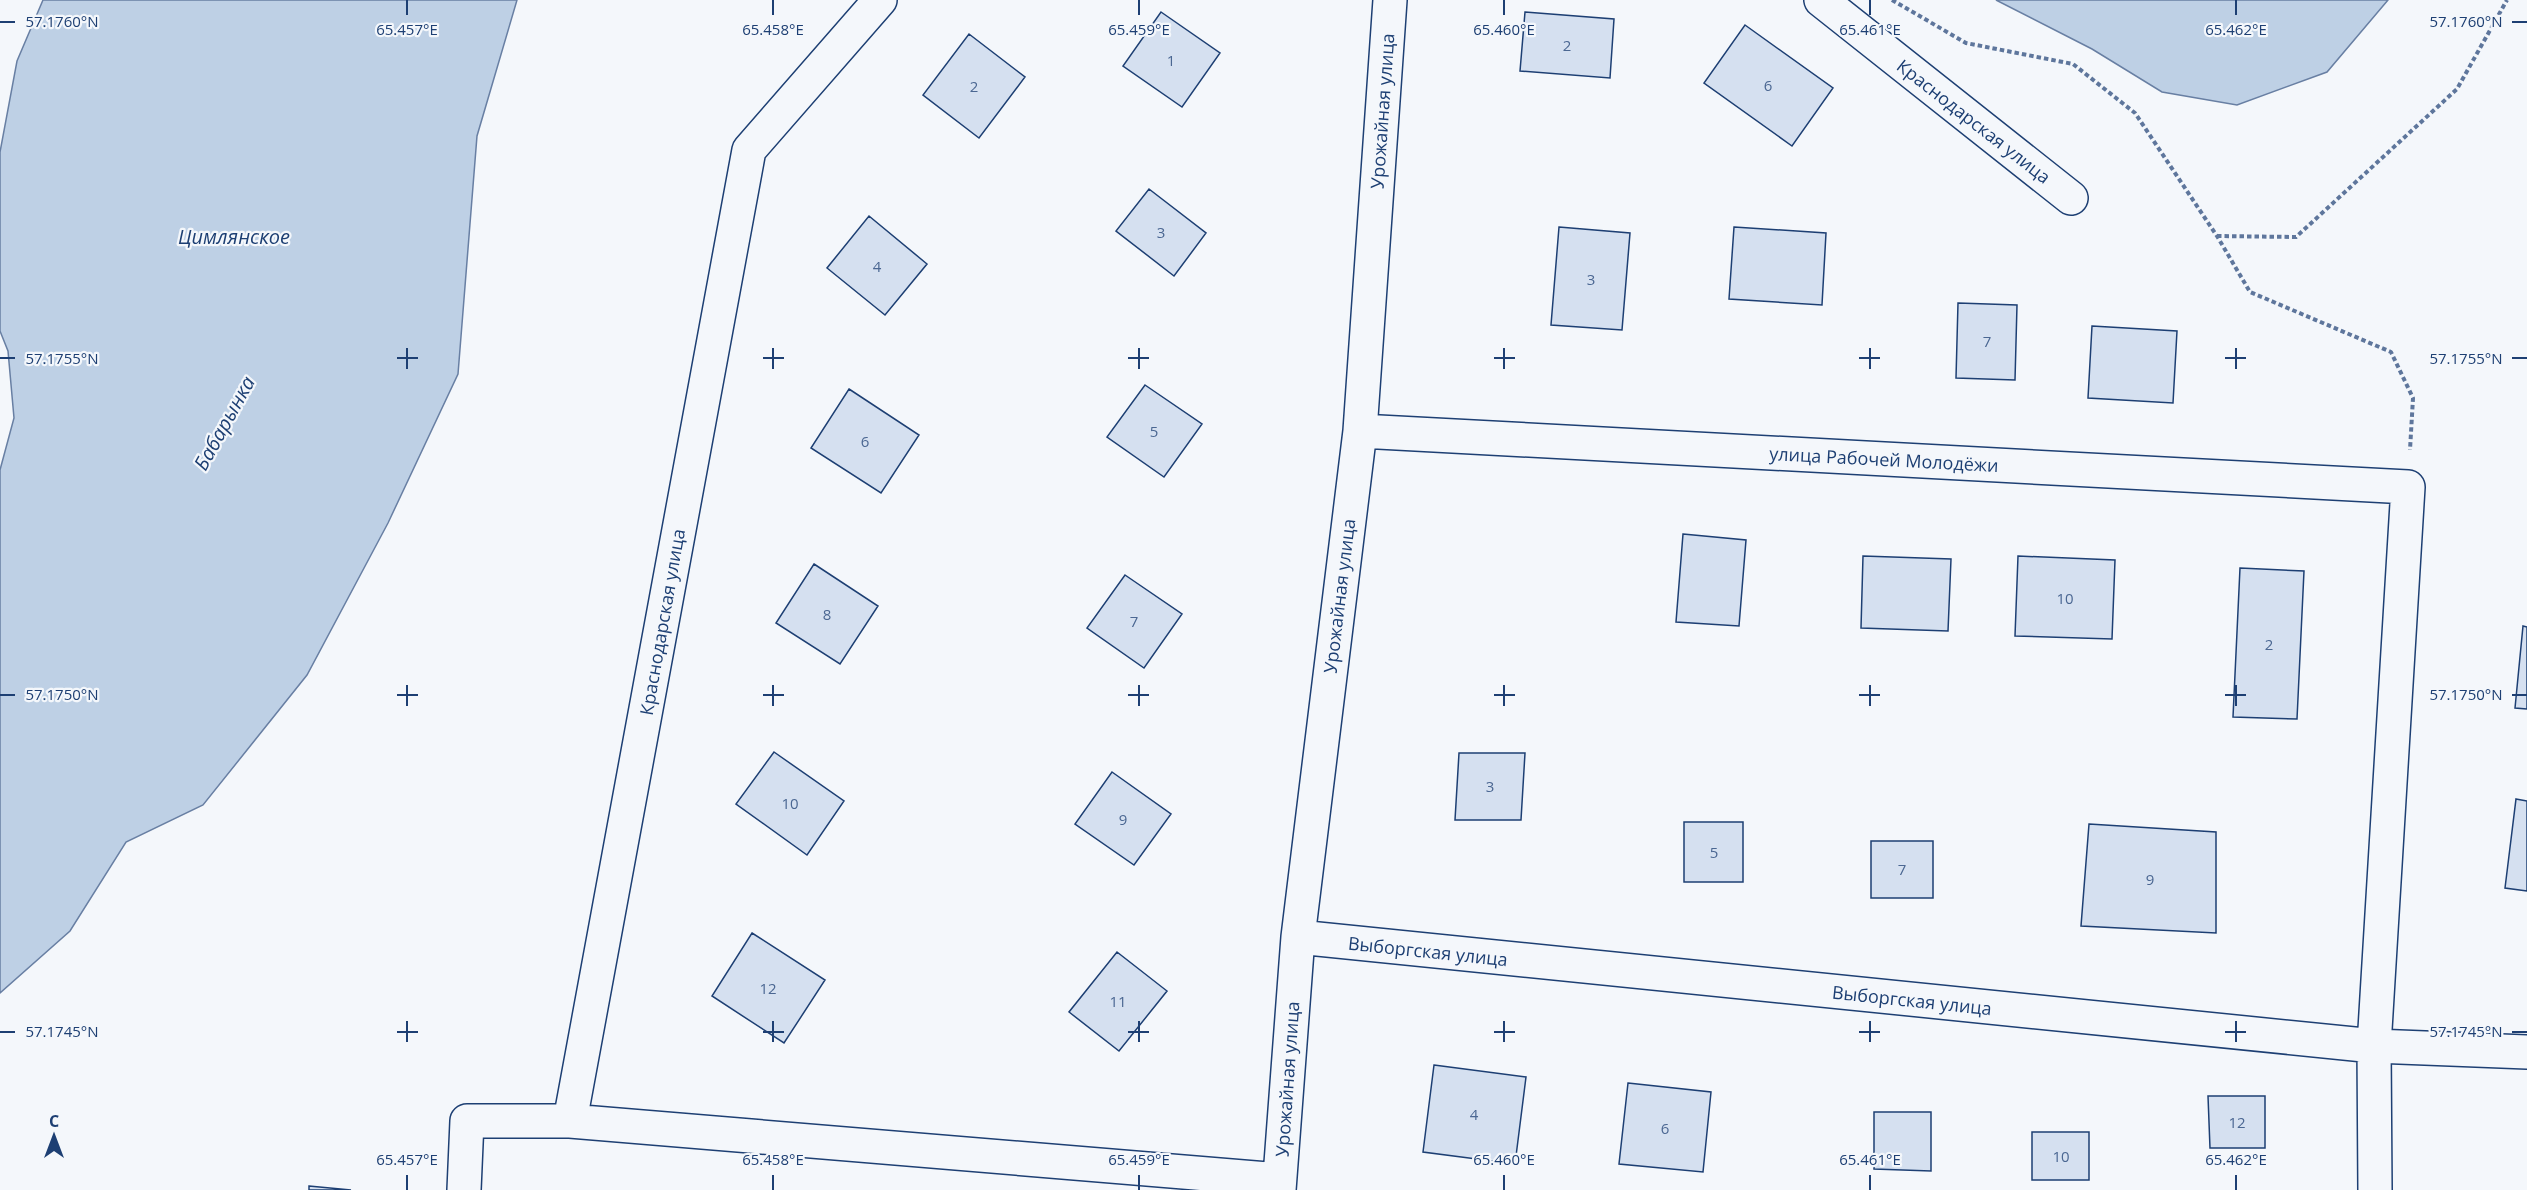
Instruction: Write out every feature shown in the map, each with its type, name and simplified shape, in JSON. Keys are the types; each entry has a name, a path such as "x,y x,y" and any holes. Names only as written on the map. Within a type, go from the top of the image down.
{"street":[{"name":"Краснодарская улица","path":"570,1121 749,150 880,0"},
{"name":"Урожайная улица","path":"1279,1185 1298,937 1360,431 1389,0"},
{"name":"Краснодарская улица","path":"1821,0 2071,198"},
{"name":"улица Рабочей Молодёжи","path":"1360,431 2408,487"},
{"path":"2375,1190 2374,1046 2408,487"},
{"name":"Выборгская улица","path":"1298,937 2374,1046 2527,1052"},
{"path":"464,1190 467,1121 570,1121 1279,1185"}],"path":[{"path":"1892,0 1966,43 2073,64 2135,113 2217,236 2250,292 2391,352 2413,398 2408,487"},
{"path":"2217,236 2296,237 2457,88 2506,0"}],"water":[{"name":"Цимлянское","path":"43,0 517,0 477,136 458,374 388,523 307,675 203,805 126,842 70,931 0,993 0,470 14,418 8,351 0,331 0,152 17,61"},
{"path":"1996,0 2388,0 2327,72 2237,105 2162,92 2092,49"}],"building":[{"path":"1161,12 1220,53 1182,107 1123,66"},
{"path":"1525,12 1614,19 1610,78 1520,71"},
{"path":"1745,25 1833,88 1792,146 1704,83"},
{"path":"969,34 1025,77 979,138 923,95"},
{"path":"1149,189 1206,233 1174,276 1116,231"},
{"path":"869,216 927,264 885,315 827,268"},
{"path":"1559,227 1630,233 1622,330 1551,325"},
{"path":"1734,227 1826,233 1822,305 1729,299"},
{"path":"1958,303 2017,305 2015,380 1956,378"},
{"path":"2092,326 2177,331 2173,403 2088,398"},
{"path":"1145,385 1202,424 1164,477 1107,437"},
{"path":"849,389 919,435 881,493 811,448"},
{"path":"1683,534 1746,540 1739,626 1676,622"},
{"path":"1863,556 1951,559 1948,631 1861,628"},
{"path":"2018,556 2115,560 2112,639 2015,636"},
{"path":"814,564 878,606 840,664 776,623"},
{"path":"2240,568 2304,571 2297,719 2233,717"},
{"path":"1125,575 1182,614 1144,668 1087,628"},
{"path":"2523,626 2527,627 2527,709 2515,708"},
{"path":"774,752 844,801 807,855 736,804"},
{"path":"1459,753 1525,753 1521,820 1455,820"},
{"path":"1112,772 1171,814 1134,865 1075,824"},
{"path":"2516,799 2527,801 2527,891 2505,888"},
{"path":"1684,822 1743,822 1743,882 1684,882"},
{"path":"2089,824 2216,832 2216,933 2081,926"},
{"path":"1871,841 1933,841 1933,898 1871,898"},
{"path":"752,933 825,980 784,1043 712,996"},
{"path":"1117,952 1167,991 1119,1051 1069,1012"},
{"path":"1434,1065 1526,1077 1515,1164 1423,1152"},
{"path":"1628,1083 1711,1092 1703,1172 1619,1164"},
{"path":"2208,1096 2265,1096 2265,1148 2210,1148"},
{"path":"1874,1112 1931,1112 1931,1171 1874,1169"},
{"path":"2032,1132 2089,1132 2089,1180 2032,1180"},
{"path":"309,1186 351,1190 309,1190"}],"water label":[{"name":"Бабарынка","path":"224,423"}]}
